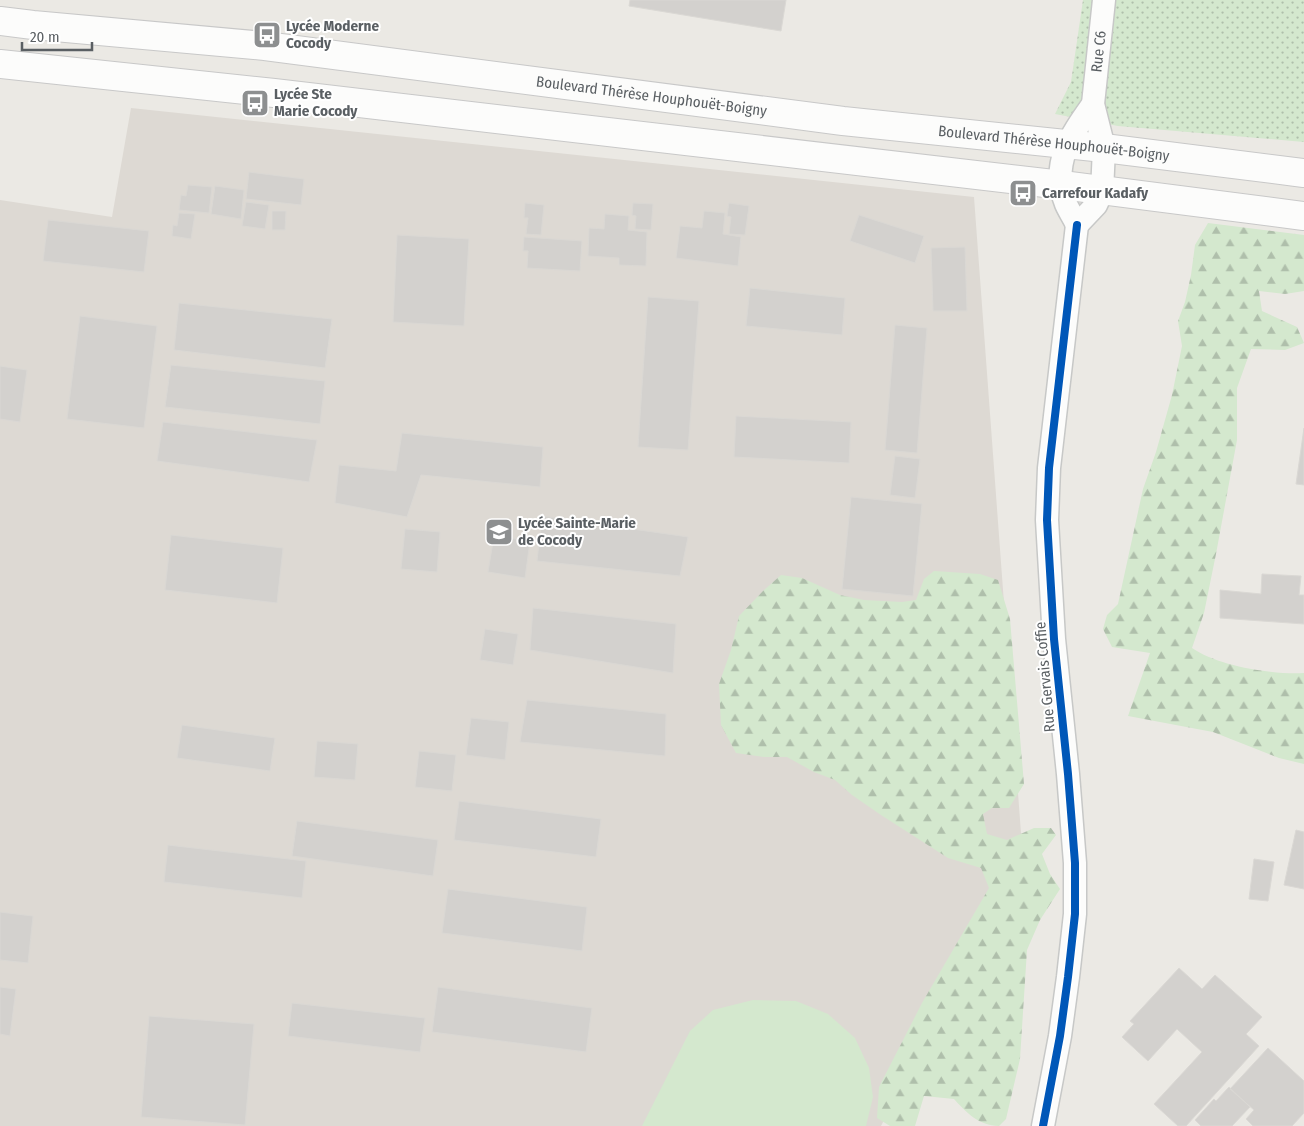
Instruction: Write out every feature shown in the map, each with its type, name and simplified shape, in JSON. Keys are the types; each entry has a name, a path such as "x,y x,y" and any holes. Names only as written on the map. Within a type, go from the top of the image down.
{"main road":[{"name":"Boulevard Thérèse Houphouët-Boigny","path":"0,20 33,26 265,46 843,121 1104,148 1304,173"},
{"path":"0,64 284,94 1062,185 1102,192 1304,216"}],"street":[{"name":"Rue C6","path":"1102,192 1104,148 1093,104 1104,0"},
{"name":"Rue C6","path":"1067,144 1093,104"},
{"path":"1067,144 1061,174 1062,185 1066,204 1077,225 1096,205 1102,192"},
{"name":"Rue Gervais Coffie","path":"1043,1126 1060,1036 1075,914 1075,863 1054,640 1047,520 1049,468 1077,225"}],"shaded area":[{"name":"Lycée Sainte-Marie de Cocody","path":"131,108 974,197 1022,847 881,1126 0,1126 0,200 112,217"}],"green space":[{"path":"1083,0 1304,0 1304,142 1118,126 1055,114 1071,82"},
{"path":"1208,223 1304,235 1304,291 1285,294 1259,291 1262,311 1297,327 1304,343 1285,350 1251,349 1237,388 1237,440 1204,613 1192,648 1216,660 1246,668 1262,671 1304,673 1304,764 1279,758 1213,732 1128,716 1150,653 1112,647 1103,629 1107,615 1118,604 1143,489 1156,452 1172,395 1182,346 1178,321 1185,302 1195,245"},
{"path":"934,571 980,574 998,580 1010,619 1024,784 1009,808 992,808 983,814 987,834 1007,840 1034,828 1051,828 1056,835 1042,854 1050,874 1060,889 1040,920 1027,950 1020,1059 1006,1119 999,1126 979,1121 954,1099 924,1096 915,1126 890,1126 877,1118 879,1087 922,1003 989,888 981,868 948,858 852,795 835,780 814,772 787,757 764,757 736,753 721,725 719,684 731,650 739,616 781,575 802,578 840,595 864,600 902,602 916,600 924,579"},
{"path":"753,1000 796,1001 828,1014 855,1038 869,1068 873,1097 866,1126 642,1126 690,1031 713,1010"}],"building":[{"path":"630,0 786,0 781,31 629,6"},
{"path":"249,172 304,179 301,205 246,199"},
{"path":"188,185 212,187 209,213 179,210 181,195 186,196"},
{"path":"215,186 244,190 241,219 211,214"},
{"path":"246,202 269,205 265,229 242,226"},
{"path":"525,203 544,205 541,235 526,234 528,218 524,218"},
{"path":"633,203 653,204 651,230 635,229 636,216 632,215"},
{"path":"729,203 749,206 745,235 729,234 731,217 727,216"},
{"path":"272,211 286,211 285,230 272,230"},
{"path":"704,211 725,213 723,234 741,237 738,266 676,258 680,226 702,228"},
{"path":"179,213 195,214 191,239 172,236 173,225 177,226"},
{"path":"605,214 629,216 628,230 647,232 646,266 619,265 619,258 588,256 589,228 604,229"},
{"path":"859,215 924,236 915,263 850,241"},
{"path":"48,220 149,231 144,272 43,261"},
{"path":"397,235 469,239 464,326 393,322"},
{"path":"524,237 582,241 580,271 527,268 528,251 523,251"},
{"path":"965,247 967,311 933,311 931,248"},
{"path":"750,288 845,298 842,335 746,326"},
{"path":"648,297 699,301 688,450 638,447"},
{"path":"179,303 332,319 325,368 174,350"},
{"path":"80,316 157,326 144,428 67,419"},
{"path":"895,325 927,328 917,453 885,450"},
{"path":"171,365 325,381 320,424 165,407"},
{"path":"0,366 27,370 20,422 0,419"},
{"path":"736,416 851,422 849,463 734,457"},
{"path":"163,422 317,440 309,482 157,461"},
{"path":"1304,428 1304,485 1296,484"},
{"path":"402,433 543,447 540,487 421,475 407,517 335,503 339,465 396,471"},
{"path":"895,456 920,459 915,498 890,495"},
{"path":"851,497 922,504 913,596 842,589"},
{"path":"542,516 688,537 680,576 537,561"},
{"path":"405,529 440,532 437,572 401,569"},
{"path":"171,535 283,548 277,603 165,590"},
{"path":"494,536 530,541 525,578 488,572"},
{"path":"1262,574 1301,576 1299,595 1304,595 1304,624 1220,618 1220,590 1261,594"},
{"path":"533,608 676,624 673,673 530,650"},
{"path":"485,629 518,634 513,665 480,660"},
{"path":"527,700 666,714 665,756 520,742"},
{"path":"471,718 509,722 505,760 466,755"},
{"path":"182,725 275,738 270,771 177,758"},
{"path":"317,741 358,744 355,780 314,777"},
{"path":"419,751 456,755 452,791 415,787"},
{"path":"459,801 601,819 596,857 454,840"},
{"path":"297,821 438,840 433,876 292,856"},
{"path":"1296,830 1304,832 1304,889 1284,885"},
{"path":"168,845 306,861 302,898 164,882"},
{"path":"1254,859 1274,862 1268,901 1249,899"},
{"path":"448,889 587,907 582,951 442,933"},
{"path":"0,912 33,916 28,963 0,960"},
{"path":"1179,968 1202,989 1215,975 1262,1017 1246,1034 1259,1046 1186,1126 1178,1126 1154,1104 1202,1052 1177,1029 1148,1061 1122,1037 1134,1024 1130,1021"},
{"path":"0,987 16,989 10,1036 0,1034"},
{"path":"438,987 592,1008 586,1052 432,1032"},
{"path":"292,1003 425,1018 420,1052 288,1036"},
{"path":"149,1016 254,1024 245,1125 141,1117"},
{"path":"1268,1048 1304,1081 1304,1113 1292,1126 1253,1126 1246,1119 1254,1110 1230,1089"},
{"path":"1229,1087 1250,1107 1232,1126 1201,1126 1195,1120 1214,1099 1216,1101"}],"cycle path":[{"path":"1043,1126 1060,1036 1075,914 1075,863 1054,639 1047,520 1049,468 1077,225"}],"place":[{"name":"Lycée Moderne Cocody","path":"267,35"},
{"name":"Lycée Ste Marie Cocody","path":"255,103"},
{"name":"Carrefour Kadafy","path":"1023,193"},
{"name":"Lycée Sainte-Marie de Cocody","path":"499,532"}]}
